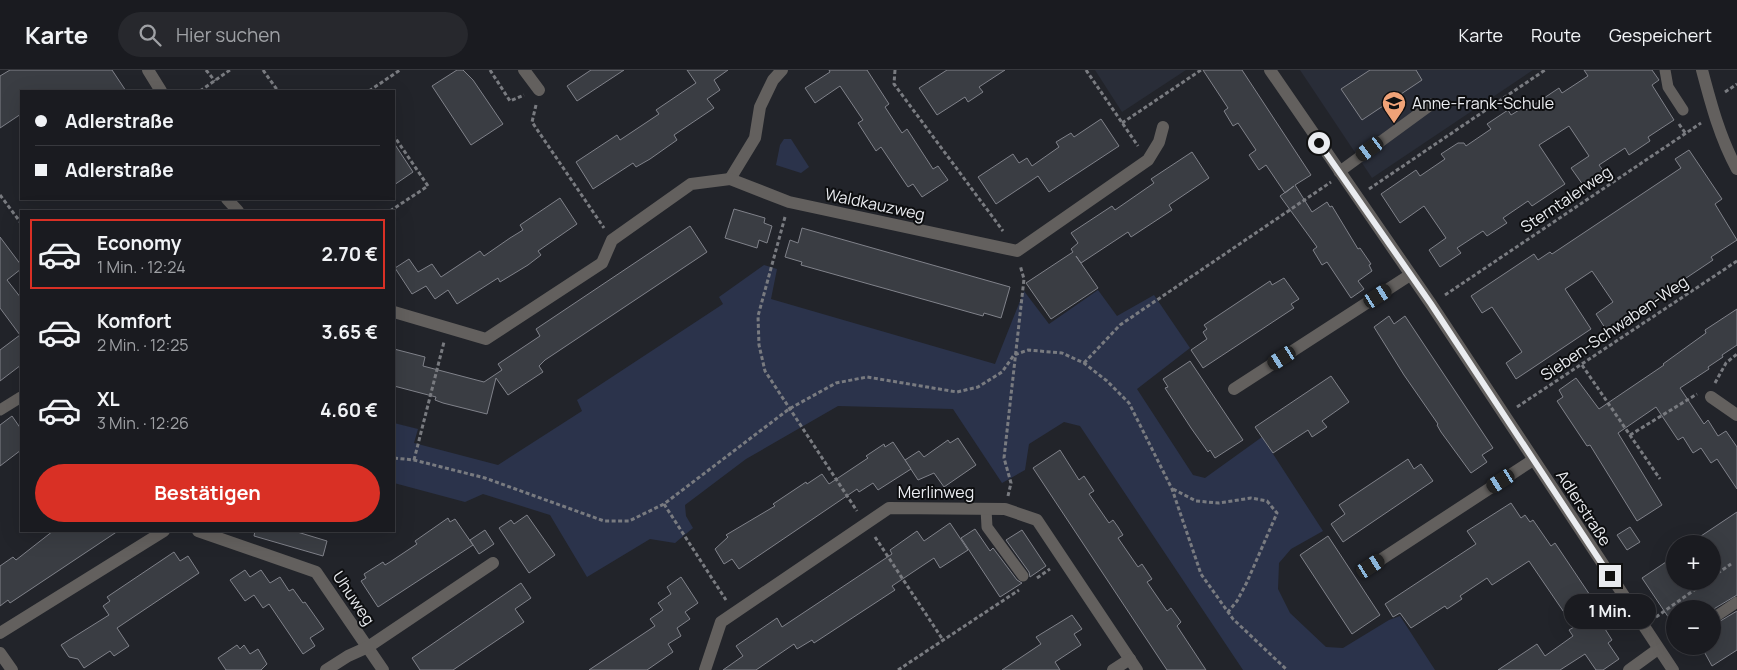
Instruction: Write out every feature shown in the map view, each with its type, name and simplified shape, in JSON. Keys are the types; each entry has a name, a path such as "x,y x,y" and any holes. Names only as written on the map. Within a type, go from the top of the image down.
{"street":[{"path":"148,70 160,90"},
{"path":"524,70 539,90"},
{"path":"730,179 755,138 760,107 774,80 782,70"},
{"name":"Adlerstraße","path":"1270,70 1356,198 1431,304 1642,626 1673,670"},
{"path":"1702,70 1714,115 1728,152 1737,169"},
{"path":"1017,251 1148,160 1159,142 1163,127"},
{"name":"Waldkauzweg","path":"612,240 691,184 730,179 789,202 1017,251"},
{"path":"228,200 237,210"},
{"path":"395,312 486,338 602,263 612,240"},
{"path":"1234,389 1410,275"},
{"path":"1712,397 1737,415"},
{"path":"1371,566 1533,460"},
{"name":"Merlinweg","path":"705,670 721,622 889,508 1005,509 1037,520 1133,665 1113,670"},
{"path":"0,633 162,532"},
{"name":"Uhuweg","path":"201,532 316,572 383,670"},
{"name":"Uhuweg","path":"326,670 348,656 368,648 493,563"},
{"path":"1629,670 1658,649"},
{"path":"0,653 12,670"}],"lane":[{"path":"1666,70 1668,86 1683,110"},
{"path":"1340,174 1432,104"},
{"path":"0,410 20,398"},
{"path":"986,509 987,526 1022,576"},
{"path":"1721,613 1737,602"}],"path":[{"path":"206,70 214,81"},
{"path":"201,90 230,70"},
{"path":"264,70 277,90"},
{"path":"370,90 394,72 400,70"},
{"path":"490,70 510,101 539,90"},
{"path":"895,70 894,84 1017,251 1024,279 1004,458 1011,482 1005,509"},
{"path":"1086,70 1148,160"},
{"path":"1122,122 1201,70"},
{"path":"1356,198 1544,70"},
{"path":"539,90 532,122 612,240"},
{"name":"Sterntalerweg","path":"1431,304 1714,115"},
{"path":"392,210 428,186 395,137"},
{"path":"1084,363 1120,325 1340,174"},
{"path":"0,195 20,222"},
{"path":"789,202 758,316 759,345 765,371 943,640"},
{"name":"Sieben-Schwaben-Weg","path":"1505,415 1737,261"},
{"path":"414,460 447,328"},
{"path":"395,458 414,460 485,478 604,521 629,521 664,504 790,409 836,383 868,377 957,392 978,387 1002,372 1014,355 1028,350 1041,349 1062,353 1084,363 1107,381 1129,403 1172,489 1201,574 1228,612 1287,670"},
{"path":"1630,435 1693,395 1700,394 1712,397 1716,380 1726,364 1737,354"},
{"path":"1582,365 1660,480"},
{"path":"1172,489 1196,501 1219,504 1251,498 1267,501 1277,513 1247,582 1237,601 1228,612"},
{"path":"664,504 734,612"},
{"path":"1035,579 1064,560"},
{"path":"1721,571 1731,564"},
{"path":"898,670 1020,589"},
{"path":"1642,626 1693,590"}],"shaded area":[{"path":"1095,70 1186,70 1122,112"},
{"name":"Anne-Frank-Schule","path":"1300,70 1533,70 1372,178"},
{"path":"784,139 791,139 809,167 801,173 776,165 780,145"},
{"path":"764,265 777,269 771,299 995,364 1024,291 1049,324 1098,290 1117,316 1154,295 1190,348 1137,389 1193,475 1205,478 1262,437 1323,531 1291,549 1279,563 1278,589 1290,613 1326,647 1343,648 1389,620 1400,616 1435,670 1243,670 1080,426 1064,422 1029,444 1025,470 1002,483 953,409 838,406 746,459 685,505 686,516 693,528 675,543 650,539 587,577 550,515 483,494 465,502 395,483 395,423 418,429 414,443 498,465 582,411 577,400 723,304 719,297"}],"building":[{"path":"10,70 112,70 125,90 20,90 20,115 0,128 0,76"},
{"path":"457,70 463,70 473,80 503,124 471,145 432,86"},
{"path":"591,70 624,70 577,101 567,86"},
{"path":"687,70 728,70 714,80 720,90 707,99 714,108 674,135 677,140 650,159 636,167 633,163 593,189 576,162 617,135 620,140 659,114 656,110 696,83"},
{"path":"829,70 867,70 889,104 885,107 902,133 907,129 933,169 938,166 948,180 922,197 913,184 908,187 881,147 876,151 858,123 863,120 840,86 815,103 805,88 830,72"},
{"path":"947,70 1005,70 979,87 983,92 968,102 965,97 937,115 919,88"},
{"path":"1203,70 1242,70 1311,175 1295,185 1312,212 1327,202 1330,207 1332,206 1358,249 1360,248 1371,264 1369,265 1372,271 1358,281 1364,289 1351,298 1327,262 1322,265 1313,250 1317,247 1280,196 1285,193 1266,165 1259,170 1249,155 1256,150 1238,123 1233,126 1224,111 1228,108"},
{"path":"1370,70 1416,70 1422,80 1362,120 1341,89"},
{"path":"1584,70 1652,70 1659,80 1652,85 1674,120 1648,137 1650,141 1629,155 1625,148 1599,165 1604,172 1583,185 1571,168 1589,156 1569,126 1539,145 1565,184 1532,206 1528,201 1503,218 1507,223 1487,236 1483,231 1457,248 1461,253 1440,267 1429,250 1446,238 1424,206 1400,223 1381,194 1416,170 1420,176 1445,159 1441,154 1458,143 1464,143 1466,146 1491,129 1487,124 1508,110 1511,115 1524,107 1526,110 1559,88 1562,93 1588,76"},
{"path":"1101,119 1119,146 1049,192 1038,176 996,204 978,177 1013,154 1019,163 1027,158 1032,166 1059,147 1056,142 1071,133 1074,137"},
{"path":"395,145 413,172 395,184"},
{"path":"1689,150 1722,199 1715,204 1737,240 1711,257 1713,260 1607,331 1596,314 1613,302 1592,271 1565,289 1591,329 1516,379 1506,363 1522,352 1492,307 1482,313 1471,296 1534,254 1538,260 1550,252 1552,254 1681,168 1675,159"},
{"path":"1192,152 1209,178 1169,205 1172,210 1131,237 1128,232 1081,263 1076,256 1098,288 1051,319 1026,283 1073,252 1071,249 1078,243 1071,233 1112,206 1115,210 1154,183 1151,179"},
{"path":"560,198 577,224 538,251 541,255 528,265 500,282 498,278 457,304 448,290 435,299 426,286 412,294 395,268 409,259 418,272 432,264 441,277 480,251 484,256 523,230 520,225"},
{"path":"734,209 765,218 764,223 772,226 767,243 759,240 757,248 725,238"},
{"path":"690,226 707,252 545,360 539,366 543,372 508,395 496,378 487,414 443,403 435,400 436,397 395,386 395,349 425,357 423,366 484,382 502,370 498,364 540,336 536,329"},
{"path":"802,228 1010,287 1001,318 984,313 983,316 801,265 802,262 785,257 790,240 798,243"},
{"path":"0,237 20,264 20,270 7,280 20,297 20,335 0,308"},
{"path":"1284,278 1299,299 1291,304 1294,308 1203,368 1191,350 1207,339 1203,332 1207,329 1204,325 1270,281 1272,285"},
{"path":"1737,309 1737,345 1708,367 1709,369 1680,388 1704,424 1708,420 1718,436 1726,431 1737,447 1737,489 1717,459 1711,463 1701,448 1693,453 1683,437 1678,440 1656,407 1618,433 1662,505 1637,521 1590,445 1587,446 1557,401 1563,397 1559,390 1576,378 1599,409 1664,365 1706,333 1705,330"},
{"path":"1389,316 1394,324 1405,316 1493,448 1482,455 1487,462 1471,473 1441,432 1438,424 1374,327"},
{"path":"20,335 20,366 0,381 0,350"},
{"path":"1190,361 1243,440 1215,458 1210,450 1208,452 1165,388 1168,387 1163,379"},
{"path":"1331,376 1349,402 1322,421 1327,427 1312,437 1308,430 1273,453 1255,427"},
{"path":"12,416 20,428 20,451 0,466 0,425"},
{"path":"958,438 976,465 944,487 934,473 918,480 905,460 919,451 924,457 948,440 950,443"},
{"path":"893,442 911,469 878,490 873,483 859,492 857,489 739,569 732,559 724,564 715,549 728,537 726,535 775,506 773,504 806,482 807,484 822,474 829,484 868,458 866,456 884,444 885,447"},
{"path":"1060,450 1079,480 1084,476 1094,491 1089,494 1109,523 1113,520 1118,527 1123,535 1118,538 1138,567 1142,564 1152,579 1147,582 1167,611 1171,608 1181,622 1177,626 1206,670 1167,670 1159,658 1033,468"},
{"path":"1408,459 1414,469 1421,464 1433,481 1343,542 1331,524 1345,514 1339,505"},
{"path":"1511,503 1521,518 1525,515 1530,522 1533,520 1551,546 1555,543 1600,610 1595,613 1612,640 1608,643 1619,659 1603,670 1596,670 1585,654 1560,670 1498,670 1537,644 1545,656 1573,636 1569,630 1574,627 1529,561 1492,585 1487,578 1460,596 1462,599 1447,609 1445,606 1411,628 1400,613 1393,617 1385,604 1476,544 1467,531"},
{"path":"1737,512 1737,595 1721,605 1721,600 1666,600 1666,614 1642,578 1666,562 1666,590 1721,590 1721,535 1702,535"},
{"path":"527,515 555,555 529,573 499,528 511,520 514,524"},
{"path":"448,518 450,522 455,519 473,545 378,607 361,581 366,578 364,574 383,562 385,565 417,544 415,541"},
{"path":"950,523 968,550 940,568 934,558 892,586 895,590 814,643 812,640 797,649 794,644 756,670 723,670 743,656 736,646 777,618 782,627 892,554 890,550 917,531 924,541"},
{"path":"1630,527 1640,542 1627,550 1617,535"},
{"path":"975,529 990,551 993,548 1017,580 1022,583 1000,597 961,538"},
{"path":"485,530 494,544 479,554 470,540"},
{"path":"1022,530 1046,566 1030,577 1029,572 1006,540"},
{"path":"52,532 116,532 10,603 8,600 0,606 0,566 13,557 16,560"},
{"path":"255,532 297,532 327,541 323,556 254,536"},
{"path":"1328,536 1380,615 1352,634 1300,555"},
{"path":"174,552 180,561 188,556 199,573 117,628 129,646 114,656 110,651 84,668 78,659 69,657 61,645 109,615 103,606 110,601 107,597"},
{"path":"245,570 250,577 261,570 270,583 280,577 289,591 293,589 303,603 305,602 324,629 310,638 315,646 303,654 269,604 263,608 254,595 245,601 230,580"},
{"path":"681,577 698,603 685,612 690,619 677,628 681,636 668,644 673,652 647,670 589,670 655,626 650,619 663,610 658,603 671,594 667,587"},
{"path":"521,583 531,598 515,609 524,622 453,670 420,670 412,658"},
{"path":"1737,611 1737,650 1712,666 1706,655 1721,655 1721,621"},
{"path":"1072,615 1082,629 1074,634 1081,645 1055,662 1060,670 1002,670 1041,644 1036,637"},
{"path":"237,645 240,649 244,645 250,654 258,649 267,664 261,670 226,670 218,658"}],"place":[{"name":"Anne-Frank-Schule","path":"1394,124"}],"route":[{"path":"1319,143 1431,304 1610,576"}]}
